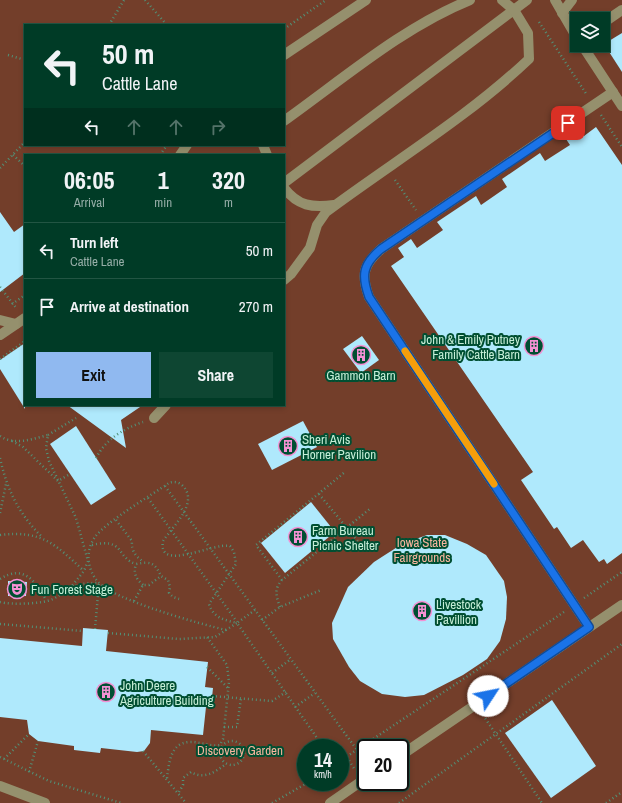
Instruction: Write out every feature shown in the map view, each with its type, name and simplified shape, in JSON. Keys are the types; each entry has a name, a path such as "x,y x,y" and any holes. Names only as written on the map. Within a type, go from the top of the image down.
{"lane":[{"path":"285,54 366,0"},
{"path":"285,120 415,27 444,10 470,0"},
{"path":"285,279 291,274 310,248 316,225 326,212 466,111 510,77 529,59 528,33 514,10 502,0"},
{"path":"285,182 527,0"},
{"path":"555,0 570,26"},
{"path":"562,12 572,0"},
{"path":"610,18 622,10"},
{"path":"587,52 622,106"},
{"path":"589,627 369,297 364,283 364,277 370,258 381,249 613,92"},
{"path":"285,189 293,200 317,207 336,205"},
{"path":"0,320 22,320"},
{"path":"0,335 22,320"},
{"path":"154,418 165,406"},
{"path":"409,750 622,605"},
{"path":"330,803 357,784"},
{"path":"0,786 45,803"}],"path":[{"path":"110,24 124,0"},
{"path":"145,0 166,24"},
{"path":"285,28 326,0"},
{"path":"538,21 622,147"},
{"path":"8,54 24,60"},
{"path":"0,168 24,143"},
{"path":"13,155 24,165"},
{"path":"400,188 414,208"},
{"path":"0,287 22,320"},
{"path":"12,304 24,296"},
{"path":"0,359 24,342"},
{"path":"0,436 7,441 24,441 48,435 76,418"},
{"path":"96,458 102,446 112,438 137,424 154,418"},
{"path":"48,435 46,448 48,461 76,518 88,561 99,583 95,629"},
{"path":"12,441 23,447 58,481"},
{"path":"0,458 6,482 15,504 28,524 42,538 63,552 84,571"},
{"path":"282,580 256,544 345,472"},
{"path":"58,481 70,474"},
{"path":"71,587 84,571 88,561 88,550 95,537 116,520 173,481 180,483 187,490 189,500 184,511 163,541 162,547 165,553 170,556 179,556 224,545 230,546 234,552 236,564 209,604 210,610 217,617 237,623"},
{"path":"0,513 6,482"},
{"path":"165,486 357,750 349,755"},
{"path":"319,494 365,550"},
{"path":"148,498 216,592 318,739"},
{"path":"280,607 276,595 278,585 282,580 371,508"},
{"path":"116,520 132,541 132,548 136,557 144,562 156,565 161,576 168,580 170,587 169,593 173,597 179,599"},
{"path":"0,535 18,533 42,538"},
{"path":"91,545 102,543 111,544 119,548 130,562 136,564 144,562"},
{"path":"136,564 134,571 138,580 143,585 149,585 161,576"},
{"path":"373,739 622,572"},
{"path":"0,579 8,574 23,573 36,583 46,600"},
{"path":"0,602 32,603 51,600 71,587 84,583 99,583 134,601 198,623 226,630"},
{"path":"134,601 143,585"},
{"path":"262,620 280,607 321,590"},
{"path":"108,633 179,639 215,637 255,610"},
{"path":"0,624 83,631"},
{"path":"207,637 228,665 228,688 220,756 226,764"},
{"path":"399,803 622,644"},
{"path":"272,673 291,659"},
{"path":"207,667 228,688"},
{"path":"212,696 272,701 286,692"},
{"path":"296,707 315,693"},
{"path":"224,727 237,727 241,698"},
{"path":"476,704 542,803"},
{"path":"4,759 29,734"},
{"path":"29,772 38,741"},
{"path":"167,778 171,755 177,746 188,742 214,746 230,742 238,743 244,753 238,763 231,765 226,764 214,772 203,776 191,772 186,774 183,778 183,785 179,792"},
{"path":"144,751 179,792 186,803"},
{"path":"0,757 29,772 73,790 120,803"},
{"path":"272,803 297,789"},
{"path":"606,803 622,792"}],"green space":[{"name":"Iowa State Fairgrounds","path":"0,0 622,0 622,803 0,803"}],"building":[{"path":"622,33 622,72 609,52 610,40"},
{"name":"John & Emily Putney Family Cattle Barn","path":"578,127 584,136 596,127 622,165 622,553 607,564 604,559 599,562 583,540 571,548 557,527 554,529 521,480 533,472 391,266 404,257 398,248 411,239 417,248 443,230 437,222 476,196 481,205 507,187 502,179 540,153 545,161 570,145 564,136"},
{"path":"0,212 14,232 24,225 24,274 0,292"},
{"name":"Gammon Barn","path":"362,336 379,360 361,373 343,349"},
{"path":"24,344 25,409 0,369 0,360"},
{"path":"68,406 142,406 121,420 126,448"},
{"name":"Sheri Avis Horner Pavilion","path":"303,421 317,447 272,470 258,444"},
{"path":"76,426 116,489 91,505 50,444"},
{"name":"Farm Bureau Picnic Shelter","path":"311,502 335,532 285,573 261,543"},
{"name":"Livestock Pavillion","path":"427,535 445,535 467,544 486,555 504,581 507,597 506,619 500,641 487,659 463,675 424,695 405,697 382,694 360,681 349,667 333,639 332,623 348,587 374,562 402,544"},
{"name":"Fun Forest Stage","path":"8,581 27,582 26,596 8,596"},
{"name":"John Deere Agriculture Building","path":"83,628 108,630 106,651 208,662 205,687 213,688 211,708 206,707 203,735 151,730 150,743 144,751 137,752 101,748 100,753 74,750 74,746 38,741 29,734 27,720 0,717 0,638 82,646"},
{"path":"552,700 596,766 551,798 505,733"}],"slow traffic":[{"path":"405,351 494,484"}],"place":[{"name":"John & Emily Putney Family Cattle Barn","path":"534,346"},
{"name":"Gammon Barn","path":"361,355"},
{"name":"Sheri Avis Horner Pavilion","path":"288,446"},
{"name":"Farm Bureau Picnic Shelter","path":"298,537"},
{"name":"Fun Forest Stage","path":"17,589"},
{"name":"Livestock Pavillion","path":"422,611"},
{"name":"John Deere Agriculture Building","path":"106,692"}],"route":[{"path":"488,696 589,627 369,297 364,283 365,272 370,258 381,249 568,123"}],"park label":[{"name":"Discovery Garden","path":"240,750"}]}
